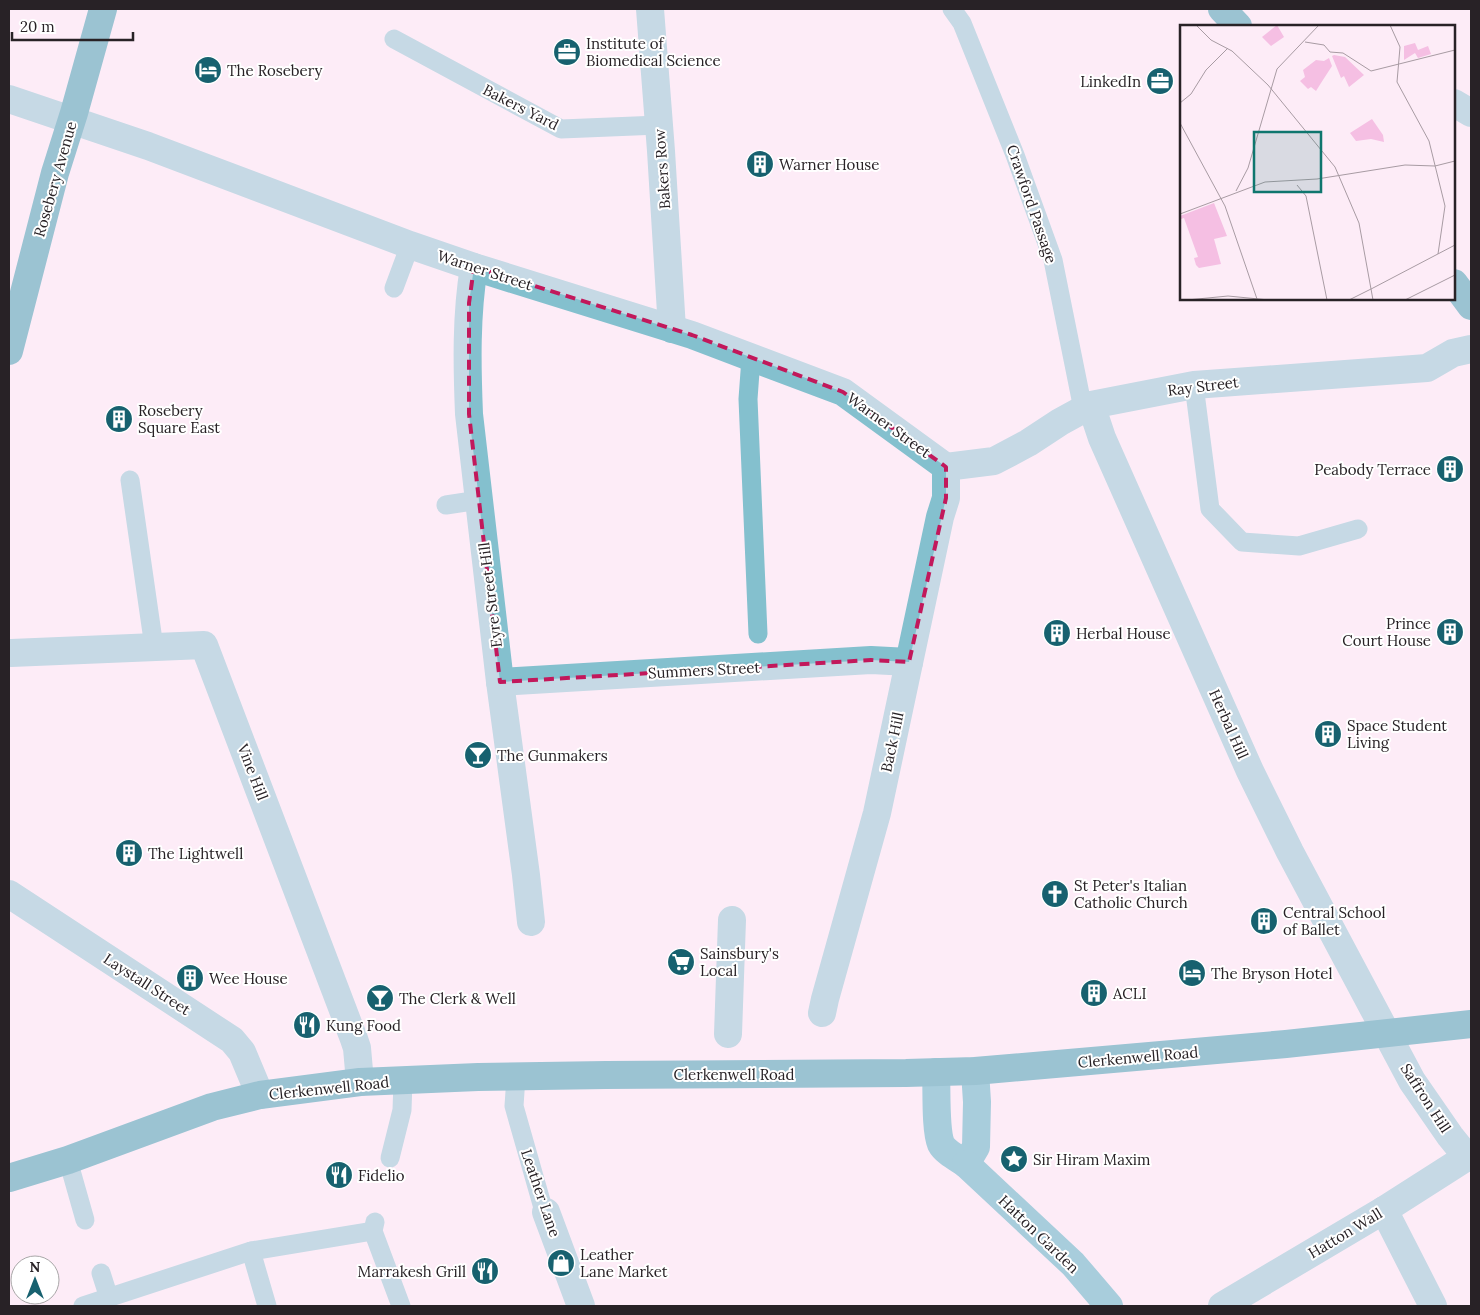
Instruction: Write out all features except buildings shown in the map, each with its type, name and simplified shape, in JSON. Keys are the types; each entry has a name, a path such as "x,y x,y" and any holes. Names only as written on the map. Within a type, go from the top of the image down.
{"main road":[{"name":"Rosebery Avenue","path":"9,350 55,173 103,9"},
{"path":"1222,9 1237,25"},
{"path":"1455,284 1471,306"},
{"name":"Clerkenwell Road","path":"9,1178 68,1160 212,1107 260,1095 360,1082 699,1073 975,1071 1286,1044 1471,1024"},
{"path":"966,1164 976,1148 977,1102 975,1071"},
{"name":"Hatton Garden","path":"936,1072 938,1128 942,1144 946,1150 966,1164 1073,1264 1109,1306"}],"street":[{"name":"Bakers Row","path":"650,9 672,329"},
{"name":"Warner Street","path":"9,99 148,146 410,245 692,335 843,392 946,468"},
{"name":"Eyre Street Hill","path":"474,267 470,292 469,414 500,682 531,922"},
{"name":"Ray Street","path":"946,468 994,461 1028,443 1087,407 1194,385 1428,368 1453,353 1471,349"},
{"name":"Herbal Hill","path":"1087,407 1250,771 1290,852 1387,1034"},
{"name":"Back Hill","path":"822,1013 877,813 940,517 946,498 946,468"},
{"name":"Vine Hill","path":"12,653 204,645 216,696 354,1039 357,1048 360,1082"},
{"name":"Summers Street","path":"500,682 871,660 909,662"},
{"name":"Laystall Street","path":"9,894 232,1040 242,1052 260,1095"},
{"path":"728,1034 732,920"},
{"name":"Saffron Hill","path":"1387,1034 1412,1081 1450,1136 1469,1157"},
{"name":"Hatton Wall","path":"1222,1306 1469,1157"},
{"path":"1384,1210 1433,1306"},
{"name":"Leather Lane","path":"546,1212 581,1306"}],"lane":[{"name":"Crawford Passage","path":"952,9 962,23 1012,146 1053,260 1087,407"},
{"name":"Bakers Yard","path":"394,39 561,129 659,125"},
{"path":"394,288 410,245"},
{"path":"751,358 748,399 758,634"},
{"path":"1194,385 1210,509 1242,542 1299,546 1358,529"},
{"path":"130,480 154,647"},
{"path":"446,504 479,500"},
{"name":"Leather Lane","path":"516,1077 514,1106 543,1208 546,1212"},
{"path":"390,1158 402,1110 403,1081"},
{"path":"68,1160 86,1220"},
{"path":"83,1306 251,1251 374,1226 400,1306"},
{"path":"251,1251 267,1306"},
{"path":"101,1274 109,1298"}],"highlighted area":[{"path":"474,267 692,335 843,392 946,467 946,498 909,662 871,660 500,682 469,414 469,303"}],"place":[{"name":"Institute of Biomedical Science","path":"567,52"},
{"name":"The Rosebery","path":"208,70"},
{"name":"LinkedIn","path":"1160,81"},
{"name":"Warner House","path":"760,164"},
{"name":"Rosebery Square East","path":"119,419"},
{"name":"Peabody Terrace","path":"1450,469"},
{"name":"Prince Court House","path":"1450,632"},
{"name":"Herbal House","path":"1057,633"},
{"name":"Space Student Living","path":"1328,734"},
{"name":"The Gunmakers","path":"478,755"},
{"name":"The Lightwell","path":"129,853"},
{"name":"St Peter's Italian Catholic Church","path":"1055,894"},
{"name":"Central School of Ballet","path":"1264,921"},
{"name":"Sainsbury's Local","path":"681,962"},
{"name":"The Bryson Hotel","path":"1192,973"},
{"name":"Wee House","path":"190,978"},
{"name":"ACLI","path":"1094,993"},
{"name":"The Clerk & Well","path":"380,998"},
{"name":"Kung Food","path":"307,1025"},
{"name":"Sir Hiram Maxim","path":"1014,1159"},
{"name":"Fidelio","path":"339,1175"},
{"name":"Leather Lane Market","path":"561,1263"},
{"name":"Marrakesh Grill","path":"485,1271"}]}
